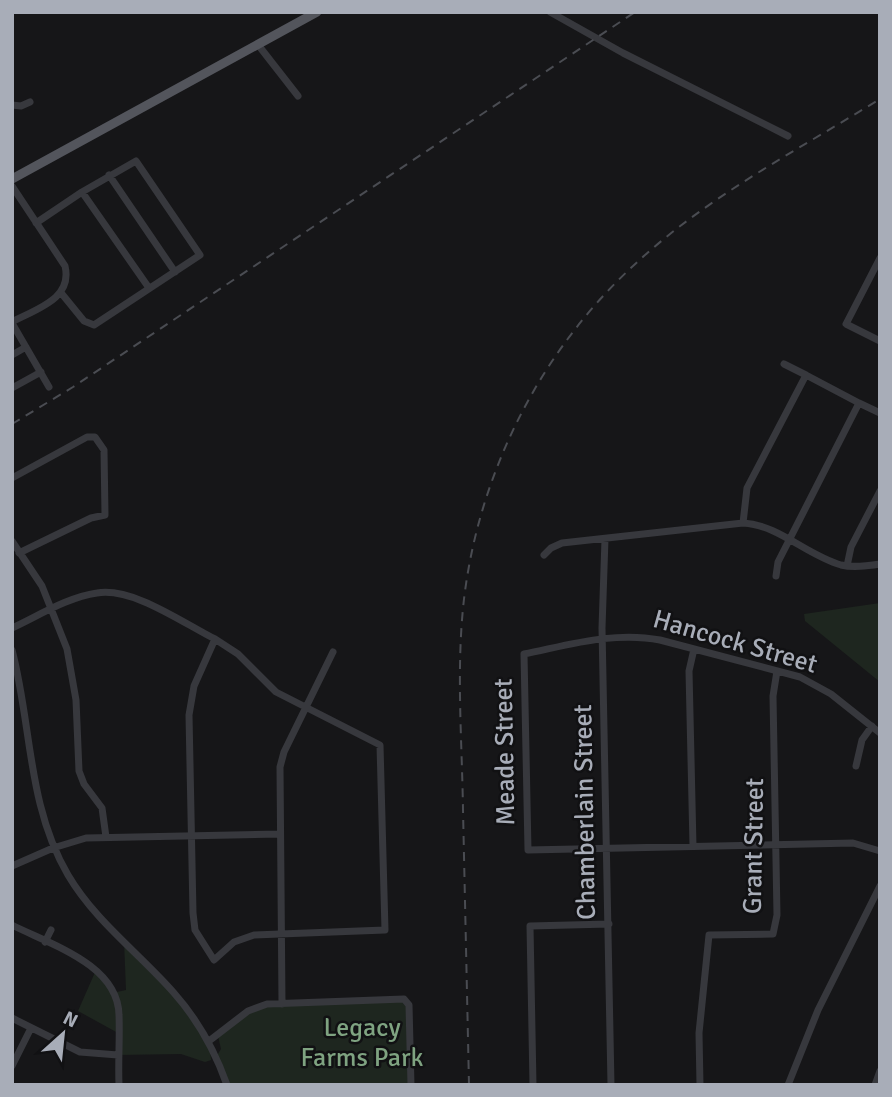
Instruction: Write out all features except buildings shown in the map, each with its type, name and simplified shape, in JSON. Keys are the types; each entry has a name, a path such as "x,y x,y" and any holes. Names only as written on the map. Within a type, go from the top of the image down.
{"main road":[{"path":"12,179 317,12"}],"street":[{"path":"550,12 623,53 788,136"},
{"path":"259,46 299,96"},
{"path":"12,104 21,106 30,102"},
{"path":"36,223 109,175 136,162 200,255 94,325 84,321 62,293"},
{"path":"109,175 175,272"},
{"path":"12,186 65,266 66,281 62,293 12,322 49,387"},
{"path":"82,192 149,288"},
{"path":"878,264 846,324 880,341"},
{"path":"12,355 26,347"},
{"path":"784,364 880,413"},
{"path":"12,388 41,372"},
{"path":"743,523 747,488 806,375"},
{"path":"776,576 778,562 859,403"},
{"path":"12,478 87,437 95,437 104,450 105,515 90,518 19,553"},
{"path":"847,566 853,542 880,491"},
{"path":"544,555 558,544 743,523 759,526 847,566 880,564"},
{"name":"Chamberlain Street","path":"605,539 602,639 611,1085"},
{"path":"12,541 42,586 73,668 79,771 84,784 102,808 106,837"},
{"path":"12,628 88,594 122,594 215,639 238,654 276,692 380,745 386,930 282,933 244,938 214,960 195,930 190,700 215,639"},
{"name":"Hancock Street","path":"524,654 602,639 642,636 814,683 880,733"},
{"path":"693,846 689,671 694,649"},
{"path":"12,650 24,703 37,801 54,848 69,877 96,911 174,993 209,1041 227,1085"},
{"path":"282,1004 280,767 333,652"},
{"name":"Meade Street","path":"524,654 528,850 606,849"},
{"name":"Grant Street","path":"701,1085 699,1033 709,934 773,933 778,901 773,696 777,671"},
{"path":"856,766 862,740 872,726"},
{"path":"12,866 74,841 106,837 280,834"},
{"path":"606,849 853,843 880,851"},
{"path":"788,1085 818,1010 880,886"},
{"path":"533,1085 530,926 609,924"},
{"path":"12,925 85,962 106,982 113,993 118,1022 119,1085"},
{"path":"45,942 51,930"},
{"path":"209,1041 257,1007 408,1001 411,1085"},
{"path":"12,1018 80,1052 118,1055"},
{"path":"12,1066 31,1028"},
{"path":"875,1085 880,1071"}],"green space":[{"path":"880,603 880,682 805,621 804,614"},
{"path":"124,941 174,993 209,1041 211,1060 205,1062 181,1054 118,1055 118,1033 78,1011 96,970 112,993 126,990"},
{"name":"Legacy Farms Park","path":"408,1001 411,1085 227,1085 216,1057 221,1049 218,1036 257,1007"}],"railway":[{"path":"12,424 73,387 635,12"},
{"path":"469,1085 460,651 464,599 472,552 500,461 519,418 569,337 633,266 661,241 721,197 880,99"}]}
